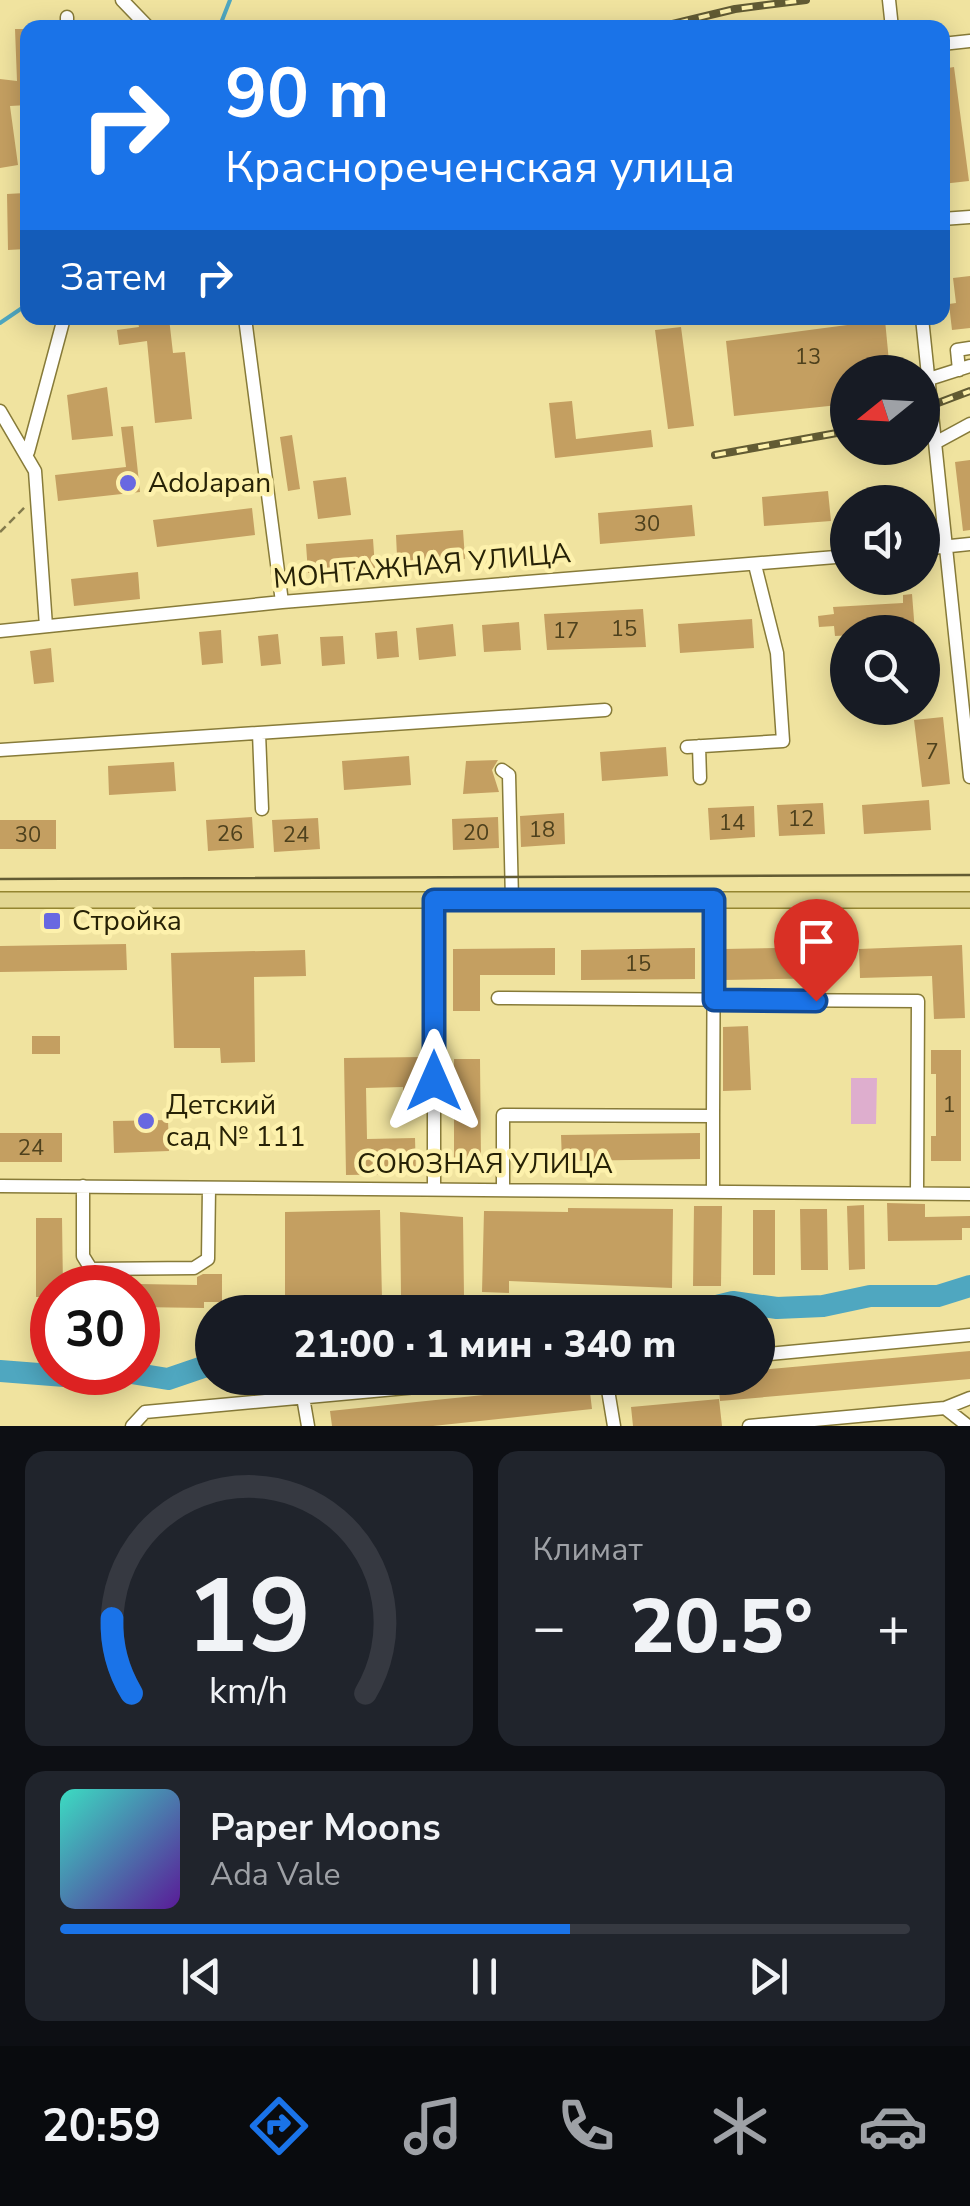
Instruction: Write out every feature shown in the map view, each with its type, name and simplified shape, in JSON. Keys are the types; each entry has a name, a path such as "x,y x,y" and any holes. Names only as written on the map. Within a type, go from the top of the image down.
{"main road":[{"path":"0,900 970,900"}],"street":[{"path":"122,0 141,20"},
{"path":"28,452 62,325"},
{"path":"245,325 282,602"},
{"path":"923,325 926,355"},
{"path":"940,376 965,368 957,350 970,348"},
{"path":"0,411 28,452 35,471 46,626"},
{"path":"940,440 970,424"},
{"path":"938,465 965,682 970,777"},
{"path":"940,547 970,544"},
{"name":"МОНТАЖНАЯ УЛИЦА","path":"0,630 282,602 830,558"},
{"path":"700,778 693,746 783,741 777,654 755,565"},
{"path":"0,750 605,710"},
{"path":"259,733 262,809"},
{"path":"502,770 509,775 512,900"},
{"path":"434,900 434,1189"},
{"path":"713,1192 714,900"},
{"path":"498,998 918,1001 917,1193"},
{"path":"502,1190 503,1115 713,1116"},
{"name":"СОЮЗНАЯ УЛИЦА","path":"0,1186 970,1194"},
{"path":"82,1186 83,1256 90,1269 194,1268 208,1258 209,1188"},
{"path":"775,1353 970,1334"},
{"path":"132,1426 145,1412 335,1395"},
{"path":"608,1395 612,1426"},
{"path":"303,1398 308,1426"},
{"path":"749,1426 945,1408 970,1398"},
{"path":"945,1408 968,1426"}],"shaded area":[{"path":"851,1078 877,1078 876,1124 851,1124"}],"building":[{"path":"15,29 20,29 20,105 10,106 18,165 0,168 0,79 17,81"},
{"path":"954,67 969,181 950,183 950,68"},
{"path":"20,193 20,249 8,250 7,194"},
{"path":"970,276 970,328 952,330 950,304 956,303 953,278"},
{"path":"170,325 173,353 185,352 192,419 155,423 147,341 119,345 117,330"},
{"path":"847,325 885,325 888,355 830,355 830,406 734,416 726,341"},
{"path":"681,327 694,426 668,429 655,330"},
{"path":"107,387 113,436 72,440 67,395"},
{"path":"572,401 576,439 651,430 653,447 555,458 549,403"},
{"path":"133,426 140,492 58,501 55,475 126,467 121,427"},
{"path":"292,435 300,489 288,491 280,437"},
{"path":"970,460 970,530 963,531 955,462"},
{"path":"346,477 351,515 318,519 313,481"},
{"path":"828,491 830,521 764,526 762,497"},
{"path":"692,505 695,536 600,544 598,513"},
{"path":"252,508 255,535 157,547 153,520"},
{"path":"463,530 465,559 410,563 409,555 397,556 396,535"},
{"path":"373,539 375,568 308,573 306,544"},
{"path":"138,572 140,599 74,606 71,579"},
{"path":"903,595 912,595 914,615 830,615 830,626 819,627 818,616 834,614 833,607 903,603"},
{"path":"643,609 646,647 547,650 544,614"},
{"path":"752,619 754,648 680,653 678,624"},
{"path":"519,622 521,650 484,652 482,625"},
{"path":"453,624 456,656 419,660 416,628"},
{"path":"221,630 223,663 202,665 199,632"},
{"path":"397,631 399,657 377,659 375,633"},
{"path":"278,634 281,664 261,666 258,636"},
{"path":"343,636 345,664 322,666 320,637"},
{"path":"51,648 54,682 34,684 30,651"},
{"path":"943,717 950,784 922,787 915,725 940,725"},
{"path":"666,747 668,776 602,781 600,752"},
{"path":"409,756 411,785 344,790 342,761"},
{"path":"498,760 492,770 499,792 463,794 466,761"},
{"path":"174,762 176,791 109,795 108,766"},
{"path":"929,800 931,830 864,834 862,805"},
{"path":"823,803 825,834 779,836 777,805"},
{"path":"754,806 755,837 710,840 708,808"},
{"path":"564,813 565,844 521,847 520,816"},
{"path":"252,817 254,848 208,851 206,820"},
{"path":"498,817 499,848 453,850 452,819"},
{"path":"318,818 320,849 274,852 272,820"},
{"path":"0,820 56,820 56,849 0,849"},
{"path":"126,944 127,970 0,972 0,946"},
{"path":"962,945 965,1018 934,1019 932,976 860,978 859,949"},
{"path":"836,947 837,978 724,980 724,949"},
{"path":"555,948 555,975 480,975 480,1011 453,1011 453,949"},
{"path":"695,948 695,979 581,980 581,950"},
{"path":"305,950 306,976 254,977 255,1062 221,1063 220,1048 174,1048 171,953"},
{"path":"748,1026 751,1090 723,1091 723,1027"},
{"path":"32,1036 60,1036 60,1054 32,1054"},
{"path":"931,1050 961,1050 961,1161 931,1161 931,1136 936,1136 936,1074 931,1074"},
{"path":"423,1057 424,1112 403,1112 403,1087 366,1088 367,1139 415,1138 416,1174 346,1175 344,1058"},
{"path":"454,1059 480,1059 481,1161 454,1160"},
{"path":"168,1120 169,1151 114,1153 113,1121"},
{"path":"0,1133 62,1133 62,1162 0,1162"},
{"path":"700,1133 700,1159 562,1161 561,1135"},
{"path":"887,1203 925,1204 925,1217 970,1216 970,1228 962,1228 962,1240 888,1241"},
{"path":"864,1205 865,1269 849,1270 847,1206"},
{"path":"694,1206 722,1206 721,1286 693,1286"},
{"path":"568,1208 673,1209 672,1288 509,1281 509,1293 482,1292 484,1211 568,1212"},
{"path":"800,1209 827,1209 828,1270 801,1270"},
{"path":"380,1210 382,1295 285,1295 285,1212"},
{"path":"753,1210 775,1210 775,1275 753,1275"},
{"path":"400,1212 463,1217 464,1295 401,1295"},
{"path":"36,1218 62,1218 63,1265 36,1265"},
{"path":"222,1274 222,1295 195,1295 195,1308 160,1307 160,1284 197,1285 197,1277"},
{"path":"970,1351 970,1379 720,1401 719,1395 775,1395 775,1368"},
{"path":"483,1395 590,1395 592,1409 433,1426 332,1426 330,1411"},
{"path":"719,1399 722,1426 633,1426 631,1407"}],"waterway":[{"path":"222,20 230,0"},
{"path":"0,323 20,309"},
{"path":"775,1308 823,1306 870,1296 938,1296 970,1286"},
{"path":"160,1378 168,1379 195,1370"},
{"path":"0,1371 30,1373"}],"tram line":[{"path":"0,879 970,875"}],"railway":[{"path":"689,20 735,9 806,0"},
{"path":"940,402 970,391"},
{"path":"715,455 830,434"}],"place":[{"name":"AdoJapan","path":"128,483"},
{"name":"Стройка","path":"52,921"},
{"name":"Детский сад № 111","path":"146,1121"}],"route":[{"path":"434,1081 434,900 714,900 714,1000 816,1001"}]}
